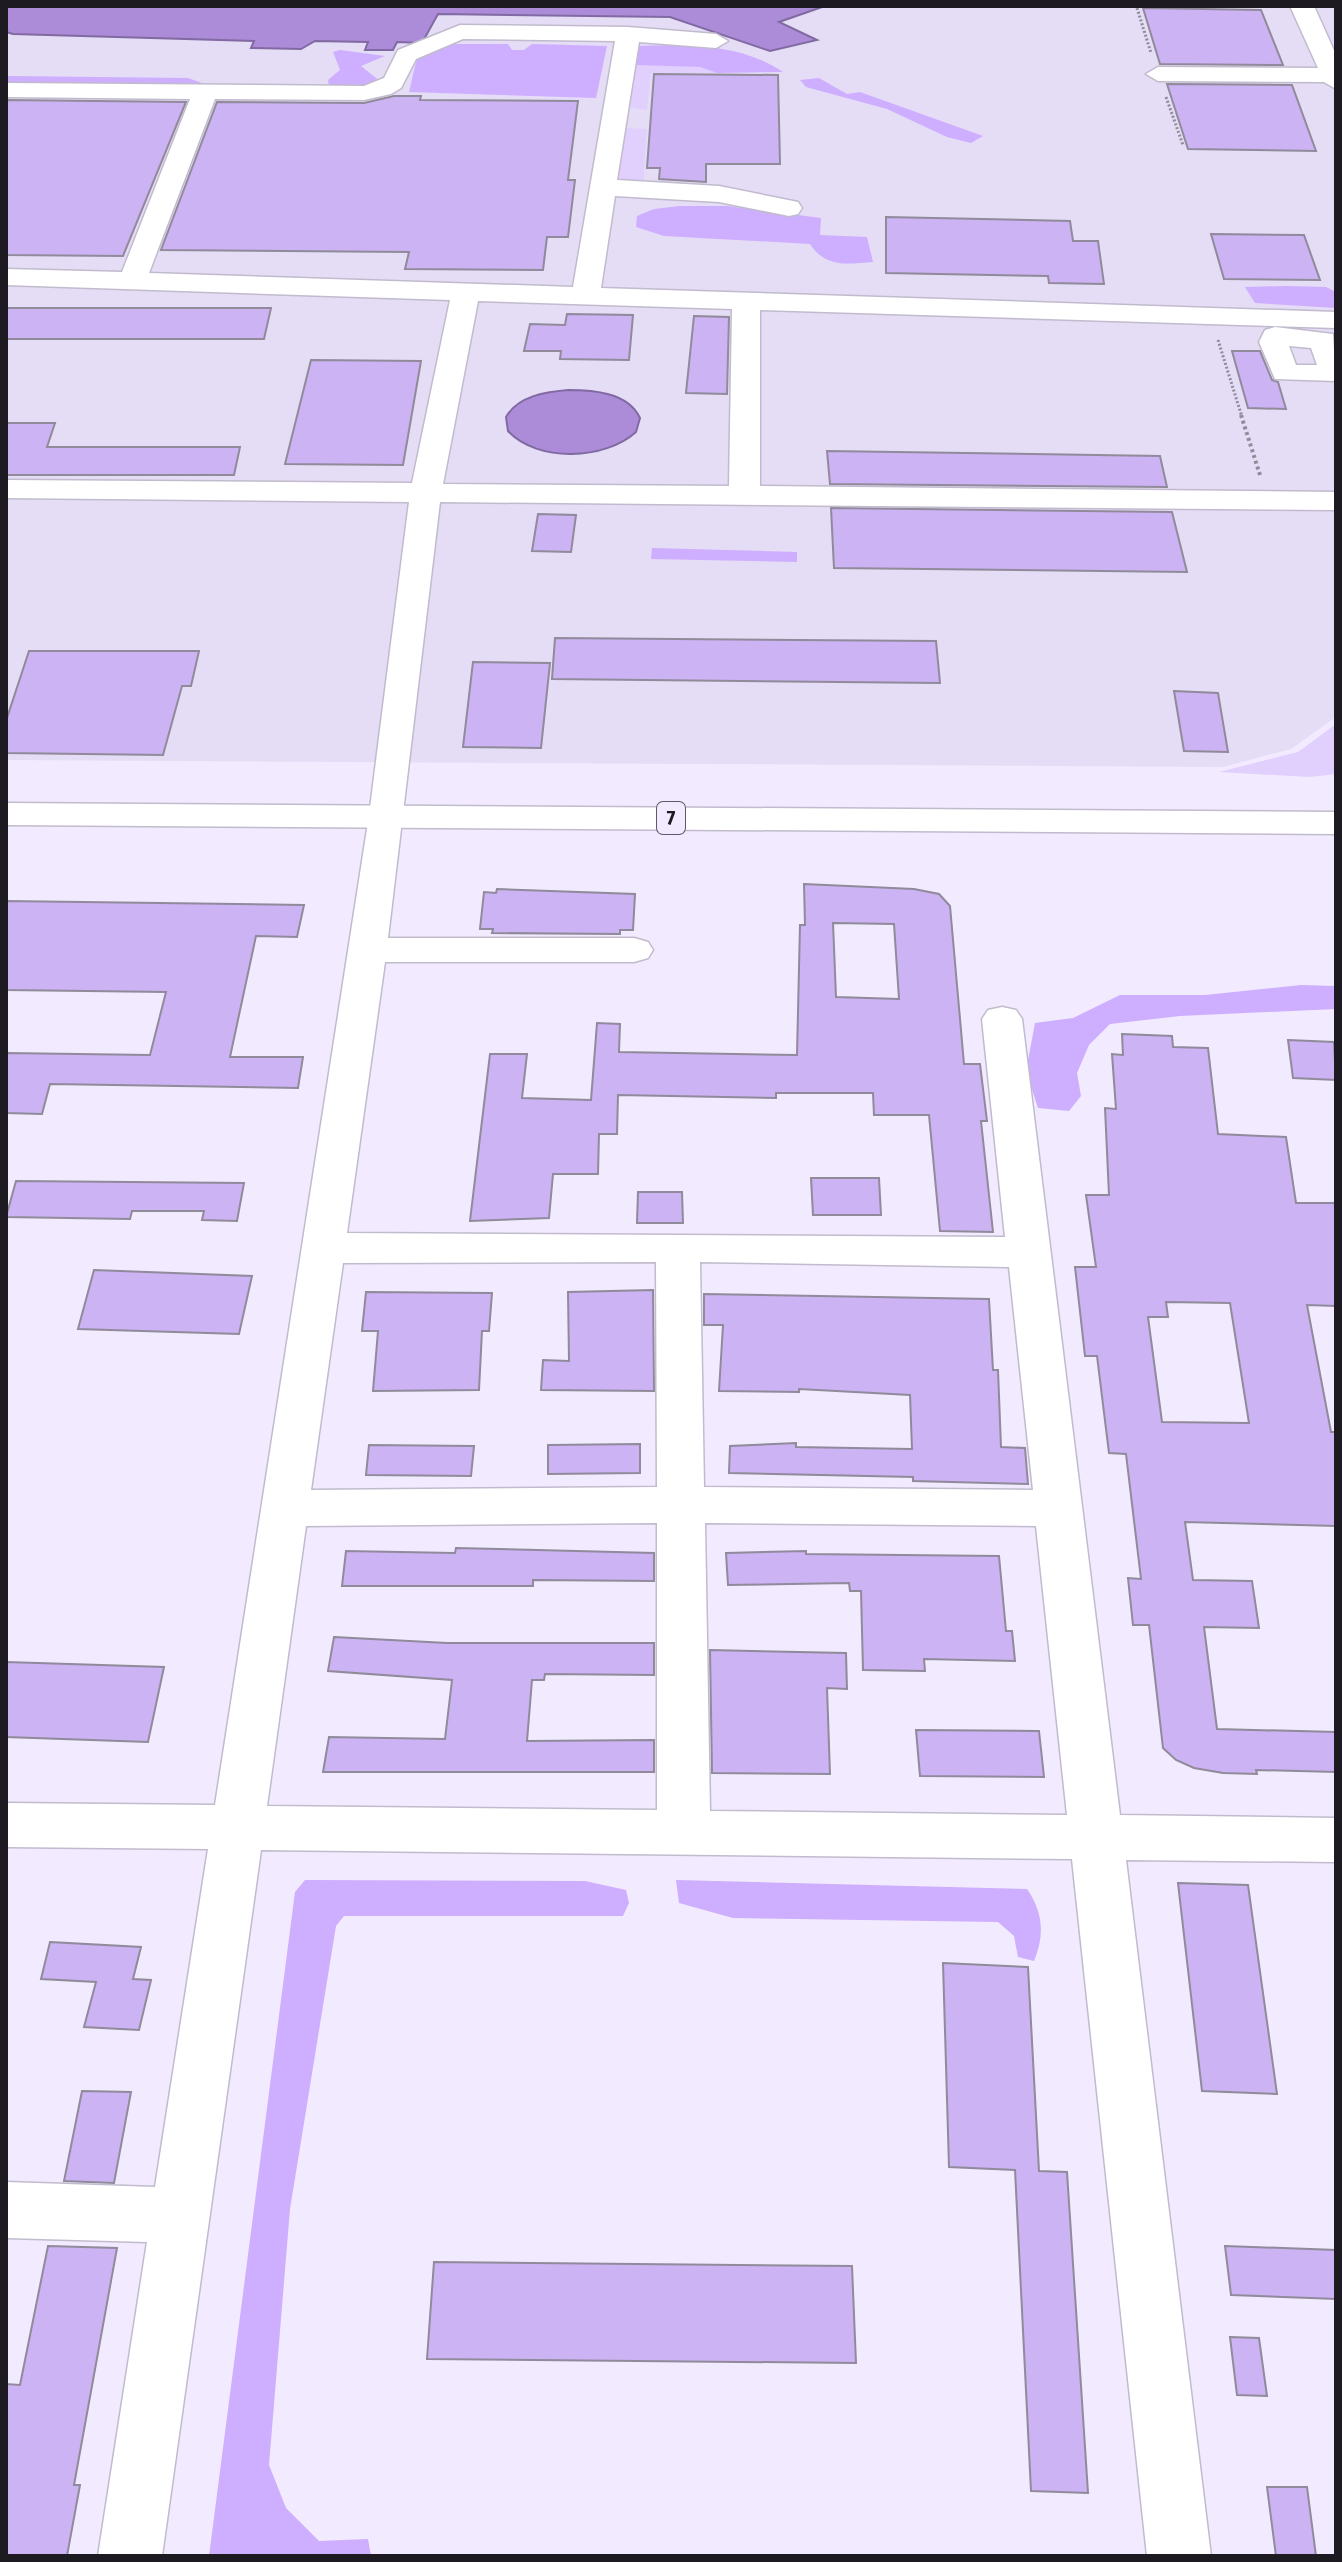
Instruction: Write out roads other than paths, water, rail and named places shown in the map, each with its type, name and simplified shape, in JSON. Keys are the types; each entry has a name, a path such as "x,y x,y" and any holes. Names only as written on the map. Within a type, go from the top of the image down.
{"main road":[{"path":"1158,74 1334,79 1302,6"},
{"path":"6,90 384,90 394,85 406,55 460,32 628,34 716,41"},
{"path":"586,295 628,34"},
{"path":"132,281 206,90"},
{"path":"601,188 713,192 752,197 789,208"},
{"path":"6,277 746,301 849,293 956,296 1210,316 1291,327 1336,320"},
{"path":"130,2556 368,950 426,493 466,291"},
{"path":"744,495 746,301"},
{"path":"6,489 1336,501"},
{"name":"7","path":"6,814 1336,823"},
{"path":"368,950 634,950"},
{"path":"1002,1019 1179,2556"},
{"path":"323,1248 678,1247 1029,1252"},
{"path":"678,1247 684,1832"},
{"path":"285,1508 682,1505 1058,1508"},
{"path":"6,1825 1336,1840"},
{"path":"6,2210 180,2215"}]}
